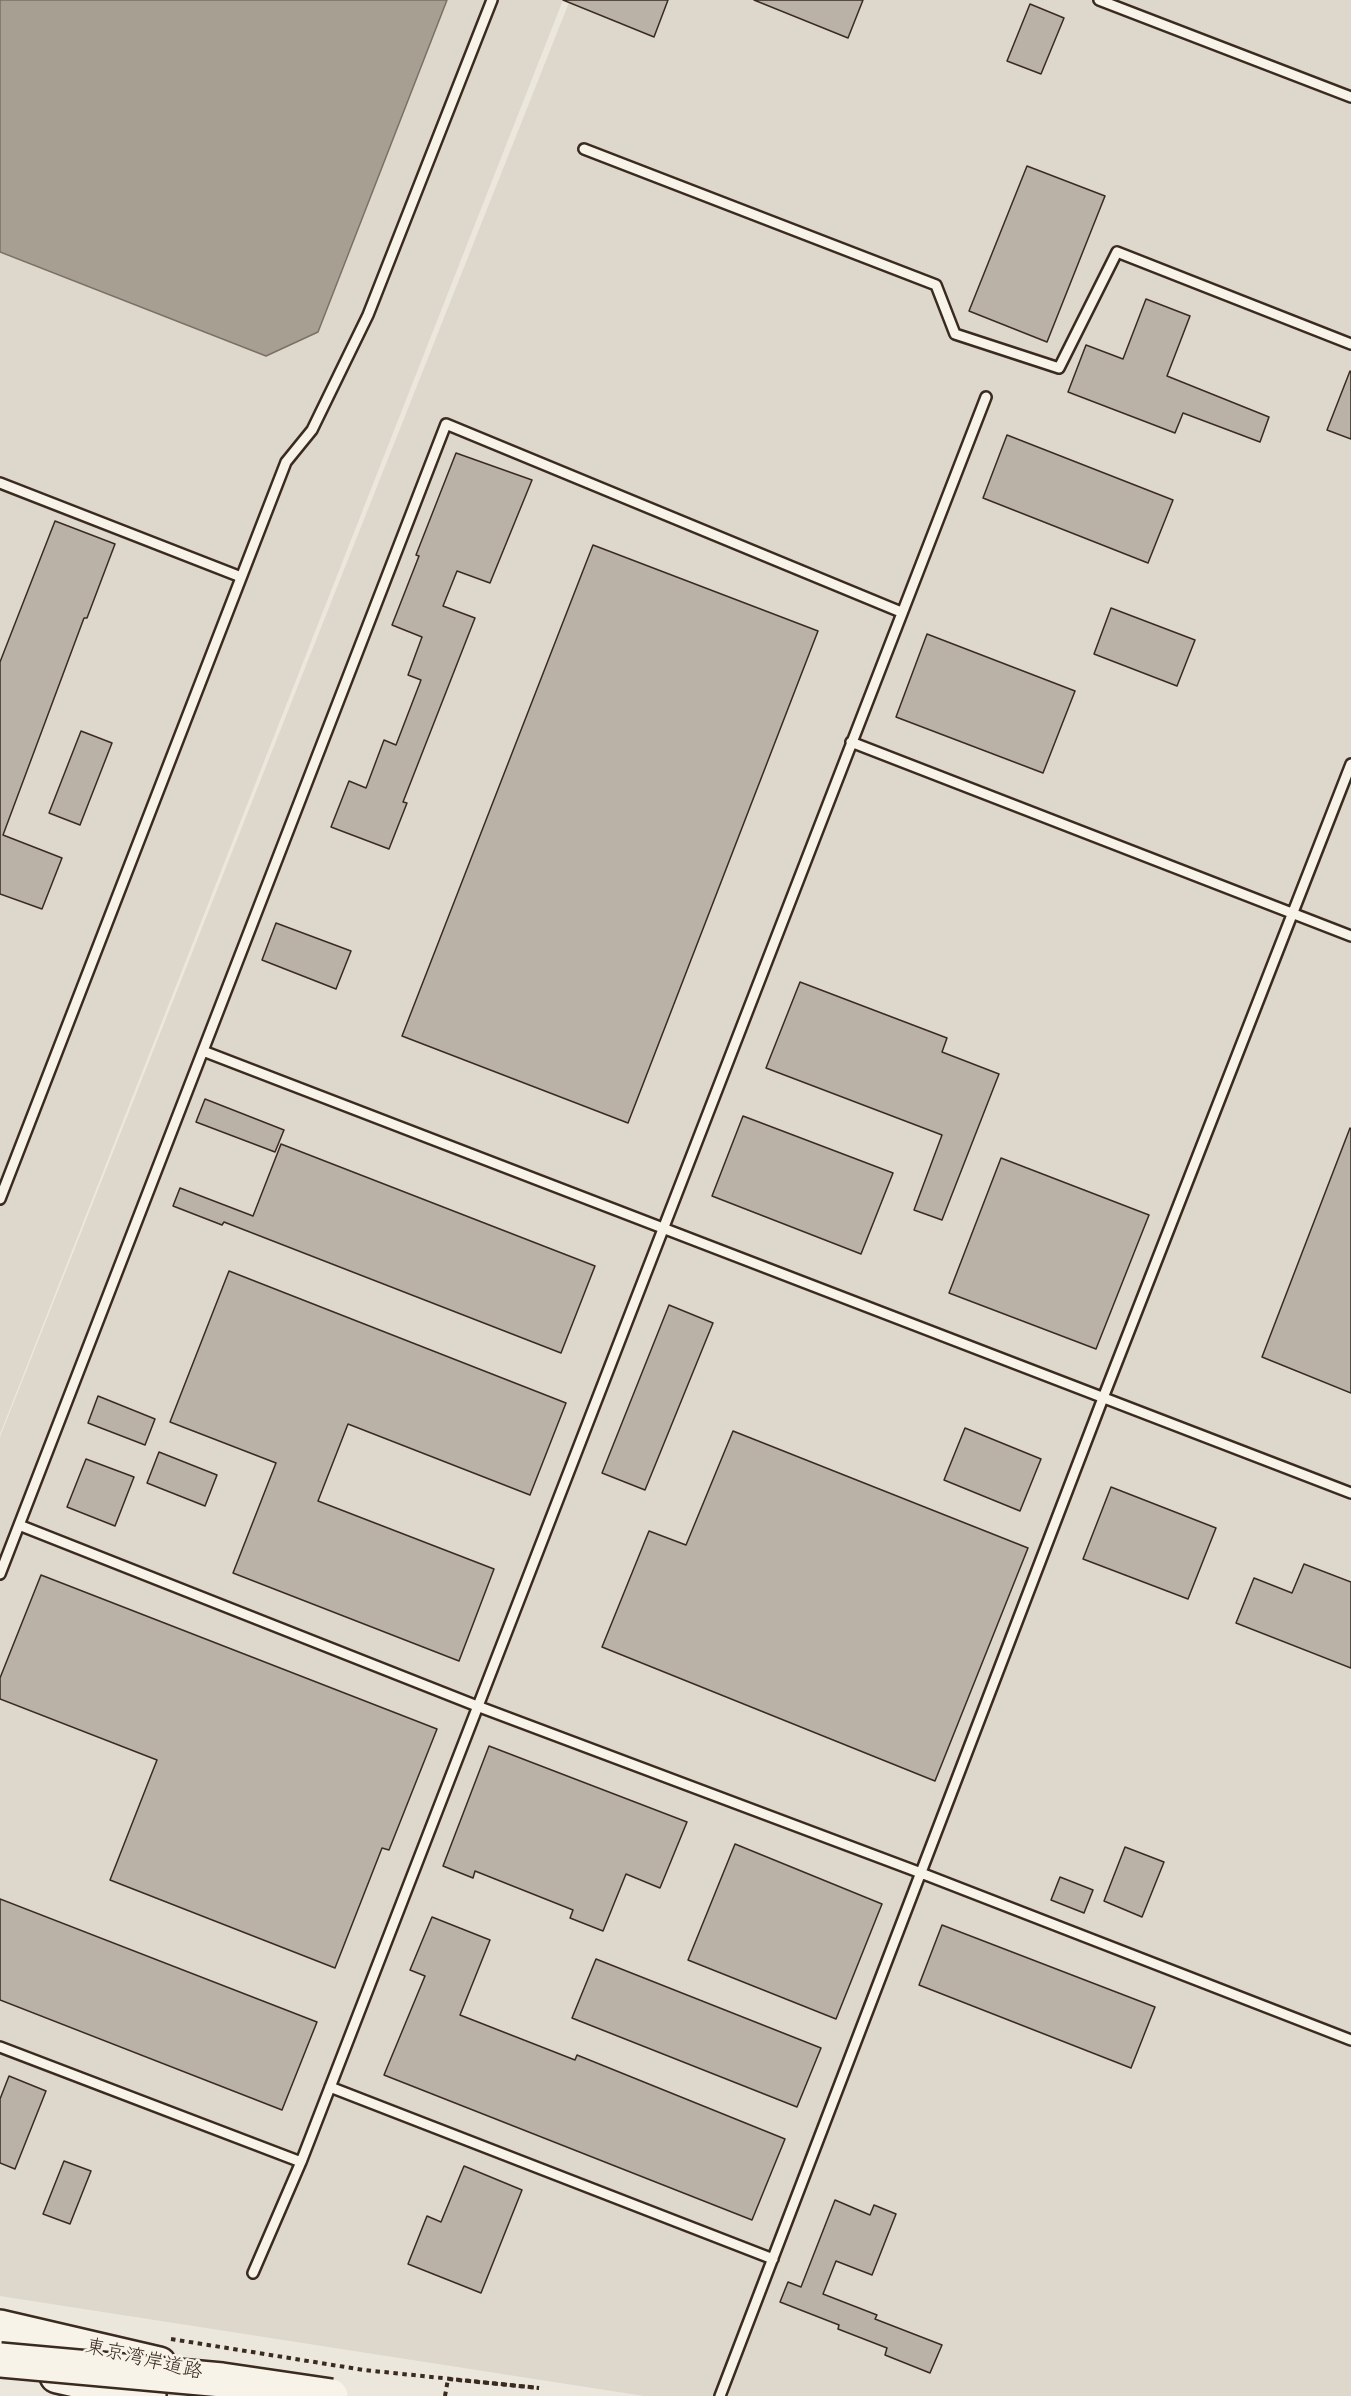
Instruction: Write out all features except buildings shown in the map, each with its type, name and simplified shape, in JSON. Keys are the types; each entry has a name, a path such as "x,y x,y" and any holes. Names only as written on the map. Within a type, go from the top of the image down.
{"highway":[{"name":"東京湾岸道路","path":"0,2327 276,2391 324,2396"},
{"path":"0,2362 149,2396"},
{"path":"0,2362 222,2380 331,2396"}],"lane":[{"path":"0,1199 286,462 312,430 368,315 492,0"},
{"path":"1099,0 1351,97"},
{"path":"584,149 936,285 955,334 1059,368 1117,252 1351,344"},
{"path":"253,2273 330,2086 850,742 986,397"},
{"path":"0,1574 446,424 901,612"},
{"path":"0,483 241,577"},
{"path":"850,742 1351,936"},
{"path":"720,2396 1103,1398 1351,764"},
{"path":"203,1051 1351,1493"},
{"path":"19,1525 477,1706 921,1873 1351,2040"},
{"path":"0,2047 300,2162"},
{"path":"330,2086 773,2259"}],"path":[{"path":"170,2339 364,2370 448,2379 539,2388 364,2370"},
{"path":"445,2396 448,2379"}],"shaded area":[{"path":"0,0 447,0 318,332 266,356 0,252"},
{"path":"447,0 563,0 0,1434 0,252 266,356 318,332"},
{"path":"570,0 1351,0 1351,2396 644,2396 0,2296 0,1437"}]}
